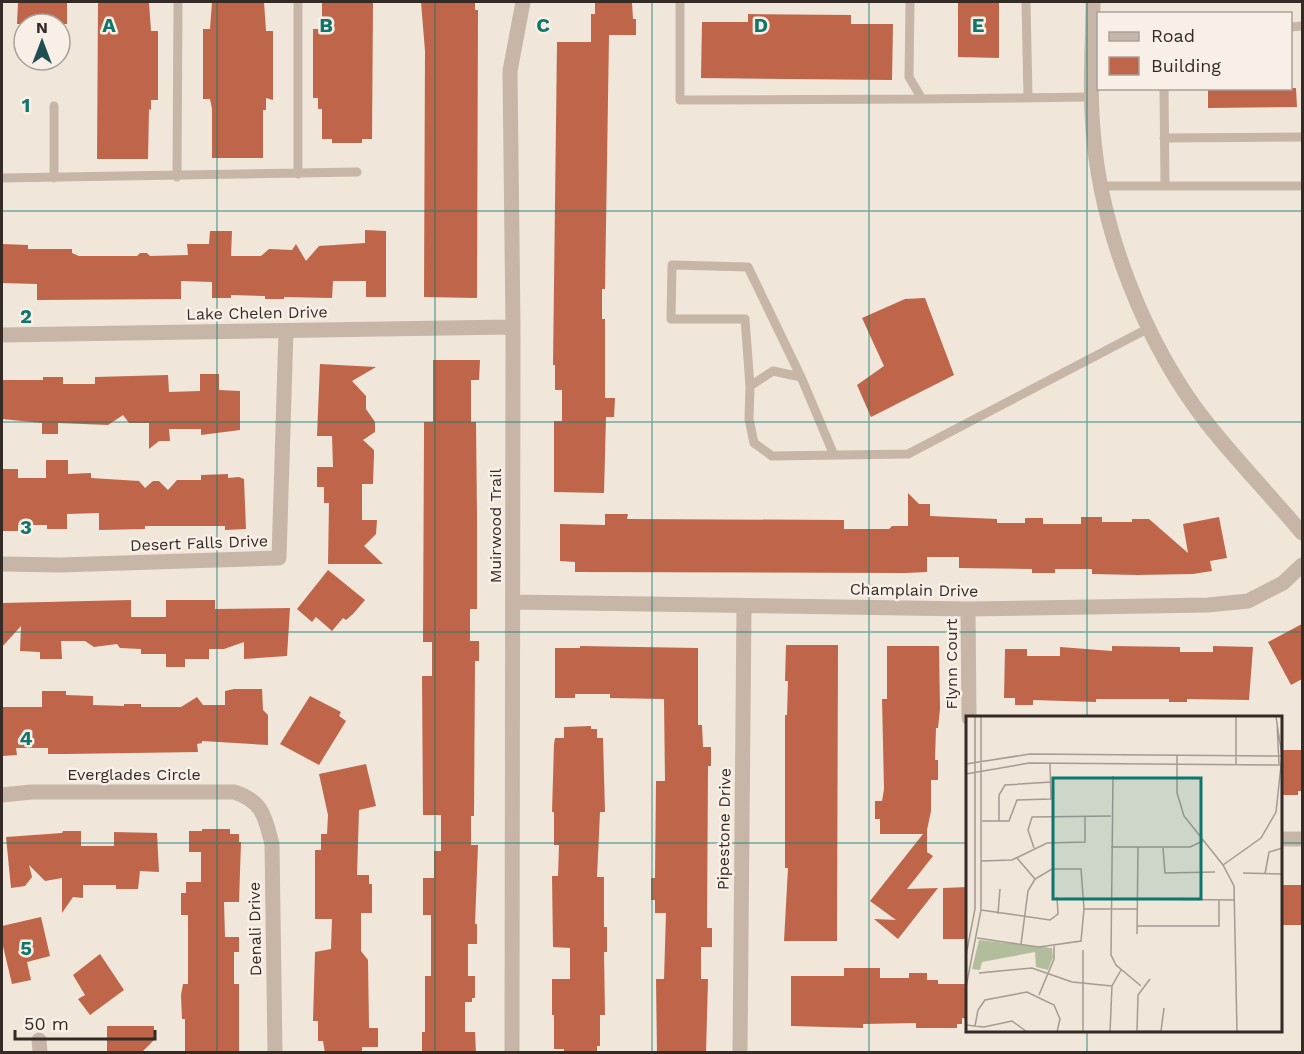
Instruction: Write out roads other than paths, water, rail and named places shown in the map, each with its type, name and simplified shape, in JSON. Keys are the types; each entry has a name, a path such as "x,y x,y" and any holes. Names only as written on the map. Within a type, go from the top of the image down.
{"street":[{"name":"Muirwood Trail","path":"512,1053 513,327 510,71 523,2"},
{"path":"1093,2 1092,129 1101,186 1133,294 1147,329 1206,422 1302,533"},
{"name":"Lake Chelen Drive","path":"2,335 513,327"},
{"name":"Desert Falls Drive","path":"2,564 60,565 279,558 286,331"},
{"name":"Champlain Drive","path":"513,602 968,609 1180,607 1248,601 1283,583 1302,565"},
{"name":"Pipestone Drive","path":"740,1053 744,606"},
{"name":"Flynn Court","path":"968,609 969,716"},
{"name":"Everglades Circle","path":"2,795 31,792 234,792 249,796 260,808"},
{"name":"Denali Drive","path":"260,808 272,844 275,1053"},
{"path":"1283,839 1302,839"}],"lane":[{"path":"177,177 178,2"},
{"path":"298,2 298,174"},
{"path":"680,2 680,100 1093,97"},
{"path":"910,2 909,77 922,99"},
{"path":"1026,2 1028,98"},
{"path":"1164,90 1165,186"},
{"path":"54,106 54,178"},
{"path":"1164,138 1302,138"},
{"path":"2,178 177,177 357,172"},
{"path":"1101,186 1302,186"},
{"path":"834,455 801,377 748,267 672,265 671,319 745,319 750,386 749,418 754,443 772,456 908,454 1147,329"},
{"path":"750,386 773,371 801,377"}]}
